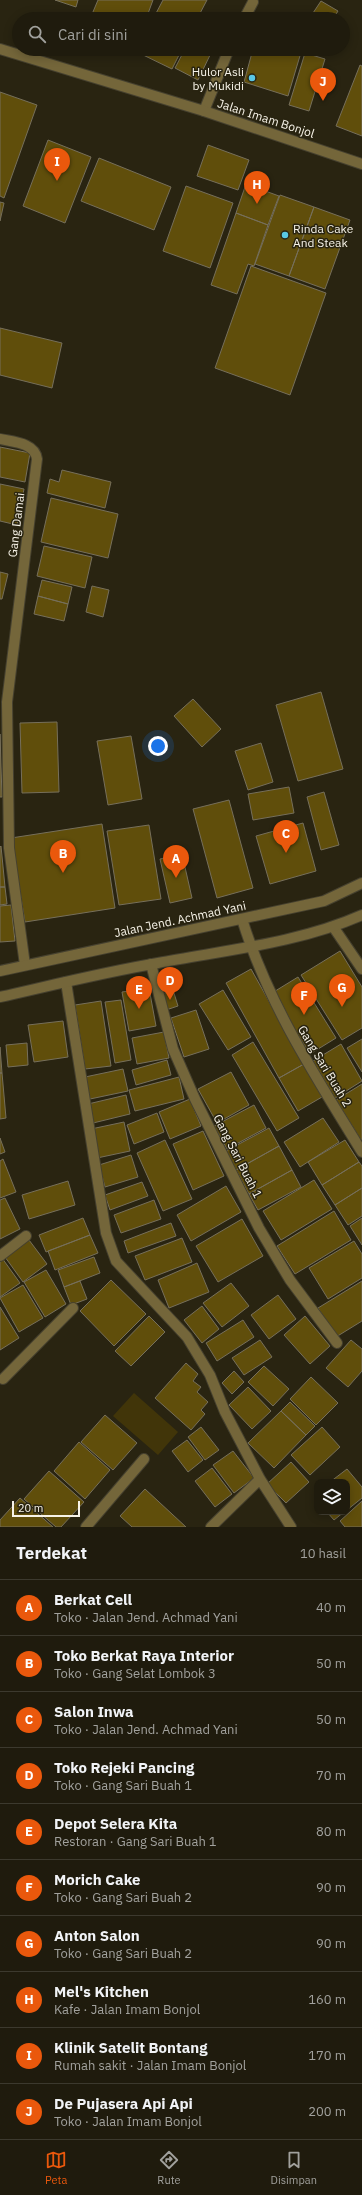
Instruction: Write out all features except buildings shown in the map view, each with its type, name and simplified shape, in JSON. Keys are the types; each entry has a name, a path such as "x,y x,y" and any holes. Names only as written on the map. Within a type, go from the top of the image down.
{"street":[{"path":"248,12 253,2"},
{"name":"Jalan Imam Bonjol","path":"0,49 12,53"},
{"name":"Jalan Imam Bonjol","path":"23,56 204,111 362,164"},
{"path":"204,111 226,56"},
{"name":"Gang Damai","path":"0,439 26,445 33,449 37,459 8,688 4,812 25,966"},
{"name":"Jalan Jend. Achmad Yani","path":"0,971 324,901 362,883"},
{"path":"0,997 151,964 250,946 334,928 362,916"},
{"name":"Gang Sari Buah 2","path":"242,919 250,946 267,987 295,1044 362,1152"},
{"path":"334,928 362,968"},
{"name":"Gang Sari Buah 1","path":"151,964 173,1049 195,1099 259,1228 290,1280 336,1343"},
{"path":"66,982 106,1233 116,1261 187,1337 210,1375 225,1412 260,1479 291,1527"},
{"path":"0,1256 26,1236"},
{"path":"1,1379 73,1308"},
{"path":"86,1527 144,1459"},
{"path":"211,1527 260,1479"}],"shaded area":[{"path":"134,1393 178,1432 158,1455 113,1416"}],"place":[{"name":"Hulor Asli by Mukidi","path":"252,78"},
{"name":"De Pujasera Api Api","path":"323,101"},
{"name":"Klinik Satelit Bontang","path":"57,181"},
{"name":"Mel's Kitchen","path":"257,204"},
{"name":"Rinda Cake And Steak","path":"285,235"},
{"name":"Salon Inwa","path":"286,853"},
{"name":"Toko Berkat Raya Interior","path":"63,873"},
{"name":"Berkat Cell","path":"176,878"},
{"name":"Toko Rejeki Pancing","path":"170,1000"},
{"name":"Anton Salon","path":"342,1007"},
{"name":"Depot Selera Kita","path":"139,1009"},
{"name":"Morich Cake","path":"304,1015"}]}
